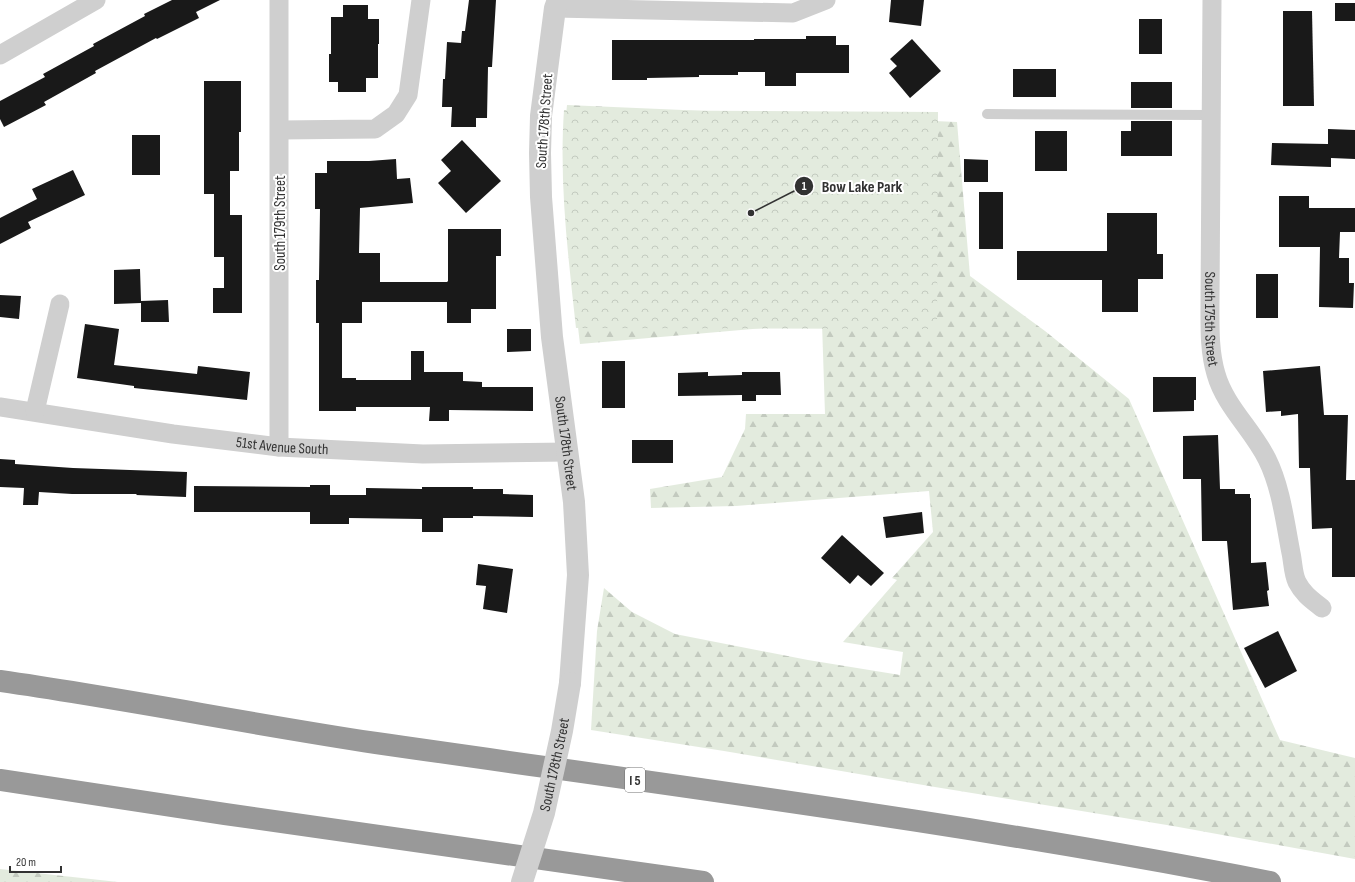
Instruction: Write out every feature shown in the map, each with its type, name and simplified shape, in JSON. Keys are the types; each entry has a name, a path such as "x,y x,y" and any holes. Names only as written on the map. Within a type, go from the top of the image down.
{"highway":[{"name":"I 5","path":"0,681 371,742 949,825 1270,882"},
{"path":"0,780 233,816 703,882"}],"street":[{"path":"0,55 96,0"},
{"name":"South 179th Street","path":"279,0 279,447"},
{"path":"280,130 375,129 396,114 408,95 421,0"},
{"path":"557,4 793,13 826,0"},
{"name":"South 175th Street","path":"1212,0 1210,301 1211,350 1215,373 1232,408 1259,445 1273,472 1280,497 1297,581 1306,596 1322,608"},
{"name":"South 178th Street","path":"522,882 544,813 562,731 570,683 578,575 574,502 552,337 541,197 541,116 557,4"},
{"path":"34,412 60,304"},
{"name":"51st Avenue South","path":"0,407 173,434 279,447 423,454 568,452"}],"lane":[{"path":"987,114 1211,115"}],"green space":[{"path":"567,105 957,122 970,276 1045,331 1129,399 1280,740 1355,758 1355,859 1173,826 591,730 597,631 604,588 632,612 675,634 808,660 900,675 903,652 843,642 897,580 892,578 933,532 929,491 736,506 651,508 650,489 722,477 745,429 746,414 825,414 822,323 580,344 565,195 564,165"},
{"path":"564,110 938,112 937,329 576,328 563,192"},
{"path":"0,869 118,882 0,882"}],"building":[{"path":"172,0 220,0 196,12 199,18 157,39 156,38 95,71 96,73 44,102 46,105 4,127 0,119 0,101 45,77 43,74 94,46 93,44 145,16 144,14"},
{"path":"469,0 496,0 492,67 488,67 487,118 476,118 476,127 451,127 452,107 442,107 447,42 461,43 462,31 465,31"},
{"path":"891,0 924,0 921,26 889,22"},
{"path":"1335,3 1355,3 1355,21 1335,21"},
{"path":"343,5 368,5 368,19 379,19 378,78 366,78 366,92 338,92 338,82 329,82 331,17 343,17"},
{"path":"1283,11 1312,11 1314,106 1283,106"},
{"path":"1139,19 1162,19 1162,54 1139,54"},
{"path":"806,36 836,36 836,45 849,45 849,73 796,73 796,86 765,86 765,72 738,72 738,75 699,75 699,77 647,78 647,80 612,80 612,40 806,39"},
{"path":"912,39 941,71 910,98 889,73 897,66 890,59"},
{"path":"1013,69 1056,69 1056,97 1013,97"},
{"path":"204,81 241,81 239,171 230,171 230,215 242,215 242,313 213,313 213,288 224,288 224,257 214,257 214,194 204,194"},
{"path":"1131,82 1172,82 1172,108 1131,108"},
{"path":"1131,121 1172,121 1172,156 1121,156 1121,131 1131,131"},
{"path":"1328,129 1355,130 1355,159 1331,158 1331,167 1271,165 1272,143 1328,144"},
{"path":"1035,131 1067,131 1067,171 1035,171"},
{"path":"132,135 160,135 160,175 132,175"},
{"path":"462,140 501,181 466,213 438,183 451,171 441,160"},
{"path":"396,159 397,179 410,178 413,203 360,208 359,253 380,253 380,282 447,282 448,229 501,229 501,256 496,256 496,309 471,309 471,323 447,323 447,302 362,302 362,323 342,323 342,378 356,378 356,380 411,380 411,351 424,351 424,372 463,372 463,381 482,382 482,387 533,387 533,411 449,410 449,421 429,421 430,407 356,407 356,411 319,411 319,323 316,323 316,280 319,280 320,209 315,209 315,173 327,173 327,161 369,161"},
{"path":"964,159 988,160 988,182 964,182"},
{"path":"73,170 85,195 28,222 31,228 0,244 0,218 37,199 32,189"},
{"path":"979,192 1003,192 1003,249 979,249"},
{"path":"1279,196 1309,196 1309,208 1355,208 1355,232 1340,232 1339,258 1349,258 1349,283 1354,283 1353,308 1319,307 1320,247 1279,247"},
{"path":"1107,213 1157,213 1157,254 1163,254 1163,279 1138,279 1138,312 1102,312 1102,280 1017,280 1017,251 1107,251"},
{"path":"140,269 141,301 168,300 169,322 141,322 141,303 114,304 114,270"},
{"path":"1256,274 1278,274 1278,318 1256,318"},
{"path":"0,295 21,296 19,319 0,317"},
{"path":"85,324 119,329 114,365 197,374 198,366 250,372 247,400 134,388 134,386 77,378"},
{"path":"507,329 531,329 531,351 507,352"},
{"path":"602,361 625,361 625,408 602,408"},
{"path":"1320,366 1324,415 1348,415 1346,480 1355,480 1355,577 1332,577 1332,528 1312,529 1310,468 1299,468 1298,414 1281,416 1281,411 1266,412 1263,371"},
{"path":"708,372 708,376 742,375 742,372 780,372 781,395 756,395 756,401 742,401 742,395 678,396 678,373"},
{"path":"1153,377 1196,377 1196,400 1194,400 1194,411 1153,412"},
{"path":"1218,435 1220,489 1235,489 1235,494 1250,494 1251,563 1266,562 1269,606 1233,610 1227,541 1202,541 1201,479 1183,479 1183,436"},
{"path":"632,440 673,440 673,463 632,463"},
{"path":"0,459 15,460 15,464 73,468 187,472 186,497 136,495 137,494 72,494 39,492 38,505 23,505 24,488 0,487"},
{"path":"310,485 330,485 330,495 366,495 366,488 422,489 422,487 473,487 473,489 503,489 503,494 533,495 533,517 473,516 473,518 443,518 443,532 422,532 422,519 349,518 349,524 310,524 310,512 194,512 194,486 310,487"},
{"path":"922,512 924,533 886,538 883,517"},
{"path":"842,535 884,573 871,586 858,575 850,584 821,558"},
{"path":"478,564 513,569 507,613 483,609 486,586 476,585"},
{"path":"1278,631 1297,671 1265,688 1244,648"}],"place":[{"name":"Bow Lake Park","path":"751,213"}]}
